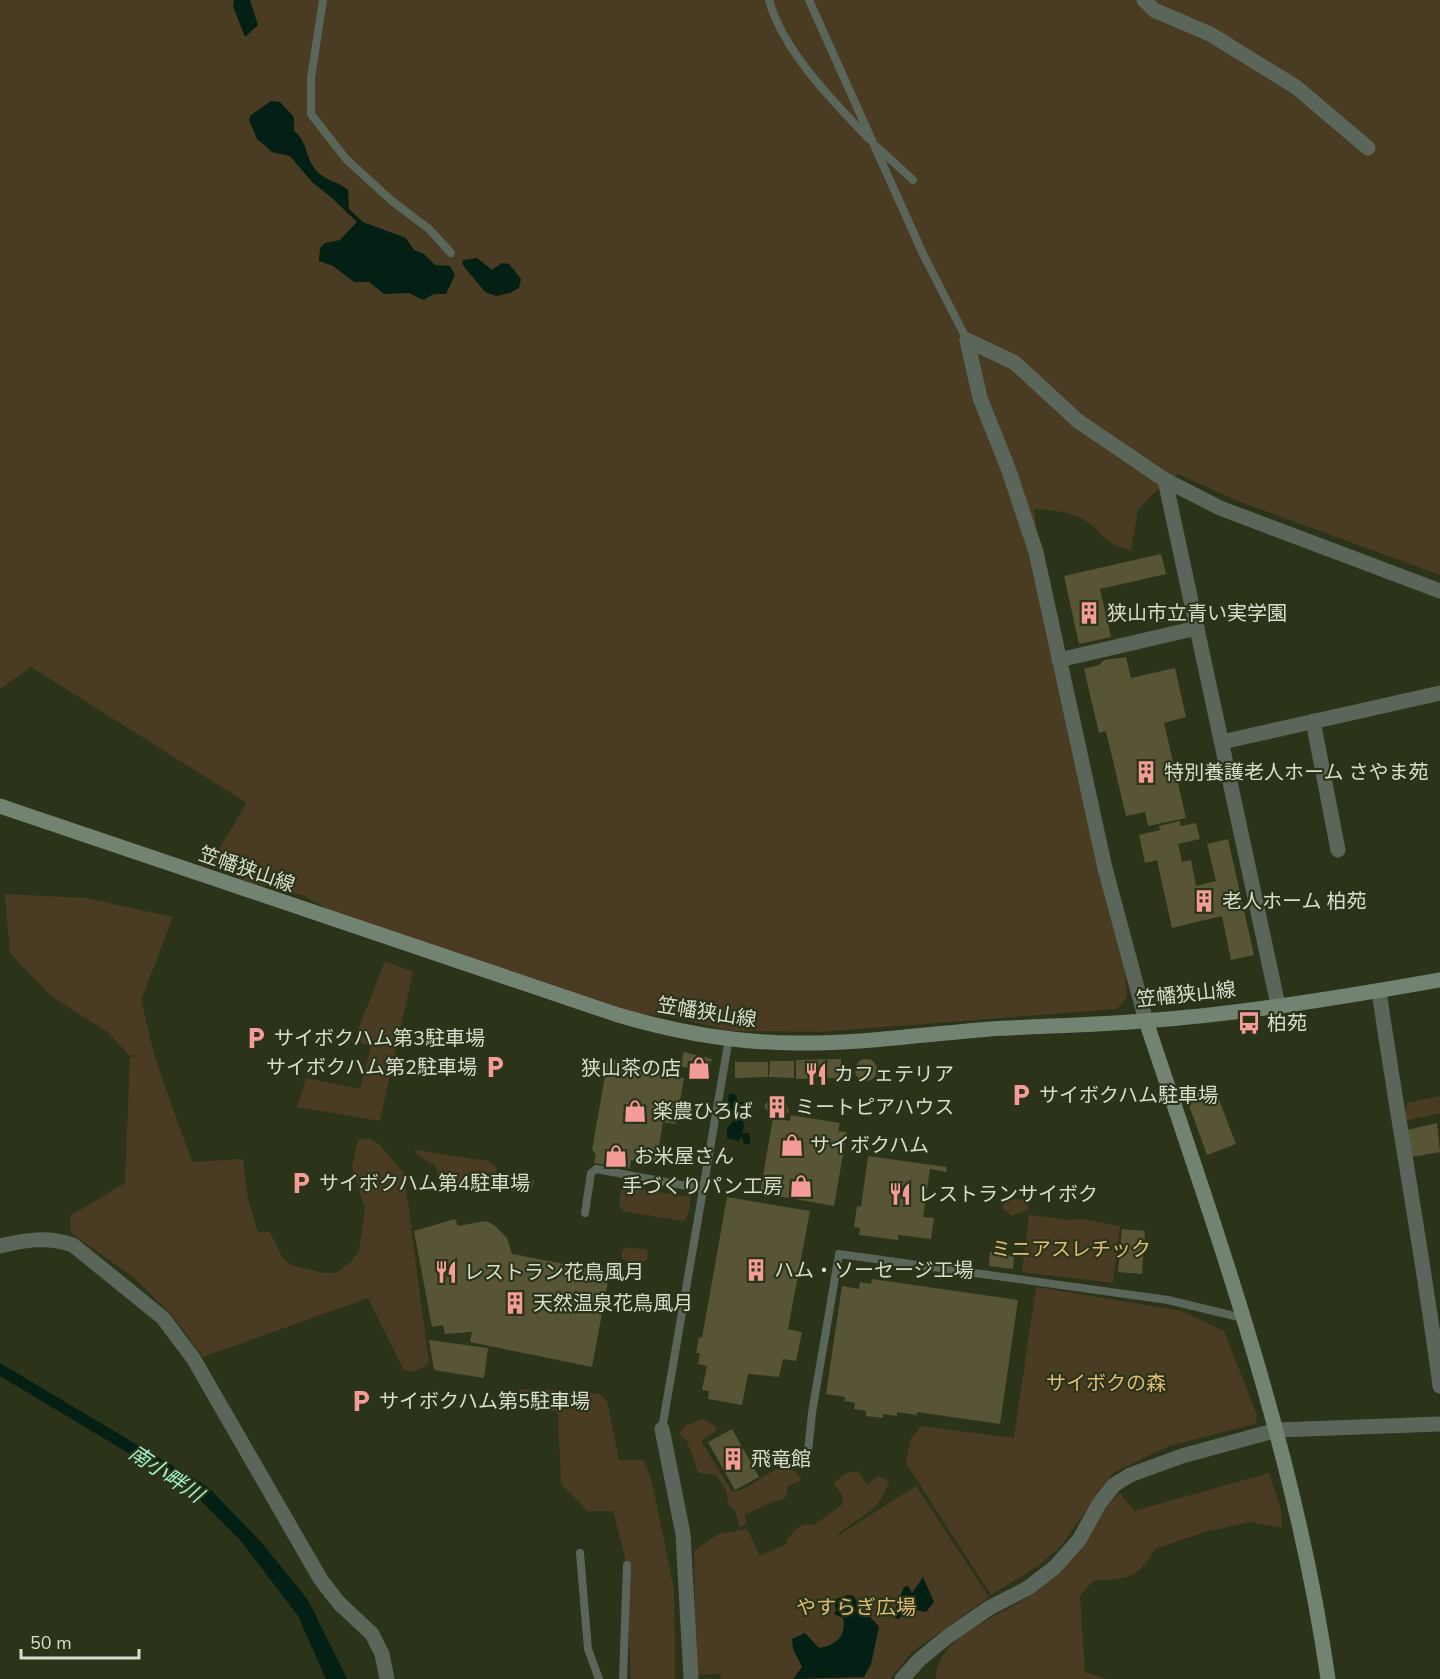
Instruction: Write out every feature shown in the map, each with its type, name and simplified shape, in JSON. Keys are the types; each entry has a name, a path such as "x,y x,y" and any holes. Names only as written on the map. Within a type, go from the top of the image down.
{"main road":[{"name":"笠幡狭山線","path":"0,806 618,1015 673,1029 729,1038 765,1042 818,1043 990,1029 1146,1021 1379,991 1440,980"},
{"path":"1146,1021 1277,1430 1316,1594 1328,1679"}],"street":[{"path":"1144,0 1154,10 1210,34 1296,87 1368,148"},
{"path":"967,340 1015,363 1078,421 1165,480 1220,507 1440,591"},
{"path":"967,340 980,398 1008,468 1036,552 1105,868 1146,1021"},
{"path":"1165,480 1278,1005"},
{"path":"1059,660 1197,628"},
{"path":"1222,742 1440,693"},
{"path":"1313,721 1338,850"},
{"path":"1379,991 1403,1155 1429,1302 1440,1386"},
{"path":"0,1246 29,1239 55,1238 73,1245 163,1318 193,1358 321,1580 339,1603 372,1634 382,1654 387,1679"},
{"path":"902,1679 919,1660 947,1637 989,1608 1028,1588 1055,1567 1079,1540 1099,1504 1114,1485 1130,1475 1182,1456 1277,1430 1440,1424"},
{"path":"662,1429 683,1534 690,1679"}],"lane":[{"path":"323,0 311,78 311,114 346,159 392,201 429,229 451,253"},
{"path":"769,0 773,14 827,95 873,144 913,180"},
{"path":"809,0 923,255 967,340"},
{"path":"662,1429 729,1038"},
{"path":"585,1213 591,1173 596,1169 703,1189"},
{"path":"808,1452 812,1413 839,1254 1168,1300 1243,1318"},
{"path":"580,1553 588,1649 599,1679"},
{"path":"623,1679 627,1564"}],"green space":[{"path":"0,0 1440,0 1440,575 1238,501 1178,474 1138,509 1131,550 1114,545 1081,518 1064,512 1034,509 1125,968 1127,997 1117,1009 820,1032 731,1031 672,1017 634,1013 335,913 302,895 249,882 209,865 247,803 31,667 0,689"},
{"path":"5,894 86,898 173,917 141,1000 155,1058 192,1162 243,1159 248,1199 258,1232 270,1232 282,1257 291,1265 323,1273 336,1273 351,1262 359,1250 365,1209 352,1167 358,1140 369,1138 379,1144 404,1173 429,1363 415,1372 404,1370 368,1298 203,1357 171,1314 133,1277 71,1233 70,1216 125,1183 130,1057 137,1056 129,1055 109,1033 51,996 10,953"},
{"path":"385,961 413,972 380,1121 297,1107 306,1078 360,1089 371,1047 358,1042 357,1033"},
{"path":"1440,1096 1440,1113 1404,1121 1407,1103"},
{"path":"415,1150 489,1161 497,1168 493,1185 452,1183 438,1178 436,1166 417,1155"},
{"path":"516,1170 518,1178 534,1180 529,1192 516,1193 510,1190 509,1177"},
{"path":"625,1186 690,1197 690,1207 685,1221 625,1212 619,1206 621,1189"},
{"path":"1027,1199 1028,1210 1012,1216 1002,1208 1006,1200"},
{"name":"ミニアスレチック","path":"1029,1215 1068,1220 1083,1219 1120,1226 1113,1283 1022,1272"},
{"path":"627,1247 647,1250 648,1259 632,1265 622,1258 622,1251"},
{"name":"サイボクの森","path":"1036,1287 1182,1311 1224,1331 1257,1415 1255,1424 1169,1446 1113,1473 1061,1546 1038,1566 991,1595 906,1463 911,1439 921,1426 1014,1438"},
{"path":"543,1389 599,1394 607,1401 619,1460 644,1460 652,1482 674,1589 675,1679 631,1679 625,1557 613,1511 588,1511 561,1484 558,1412 518,1401 519,1390"},
{"path":"703,1419 715,1426 716,1431 702,1440 702,1443 732,1491 740,1490 776,1470 785,1468 794,1471 802,1480 788,1486 786,1497 745,1515 746,1524 740,1527 735,1510 729,1506 726,1490 716,1475 698,1473 687,1441 679,1434 685,1426"},
{"name":"やすらぎ広場","path":"858,1471 867,1485 878,1476 889,1481 879,1502 866,1515 836,1537 916,1486 989,1597 911,1653 890,1679 721,1679 720,1674 696,1675 694,1551 718,1534 747,1529 760,1556 787,1544 786,1540 798,1528 809,1524 814,1525 843,1504 842,1494 833,1484 844,1474"},
{"path":"1269,1473 1281,1510 1282,1528 1250,1522 1205,1532 1155,1549 1136,1573 1123,1578 1093,1581 1080,1596 1085,1672 1107,1679 936,1679 939,1663 948,1649 961,1637 1025,1599 1045,1584 1120,1493 1134,1511"}],"water":[{"path":"234,0 250,0 258,25 245,37 233,6"},
{"path":"271,101 280,102 294,117 294,131 304,144 315,169 348,190 349,209 363,222 406,238 414,250 424,254 435,265 450,266 455,275 446,294 434,294 423,300 409,293 384,294 369,282 354,282 333,266 319,261 320,248 325,243 340,240 357,222 312,182 290,156 272,152 257,139 249,120 251,115"},
{"path":"477,258 492,270 502,263 509,264 521,279 519,288 496,296 485,292 462,264 463,260"},
{"path":"730,1093 736,1095 738,1102 747,1102 751,1106 742,1119 744,1126 742,1133 749,1133 750,1144 744,1144 742,1136 738,1141 727,1138 727,1128 734,1120 728,1099"},
{"name":"南小畔川","path":"0,1363 208,1487 261,1542 308,1600 347,1679 326,1679 298,1616 241,1541 190,1490 0,1376"},
{"path":"923,1577 934,1602 926,1612 911,1609 898,1619 892,1617 904,1587 908,1586 912,1593"},
{"path":"848,1595 854,1596 861,1608 879,1627 871,1664 864,1677 793,1679 802,1667 793,1649 792,1639 805,1633 819,1648 839,1639 844,1624 843,1618 834,1614 836,1609 833,1600"}],"building":[{"name":"狭山市立青い実学園","path":"1161,554 1166,574 1100,589 1111,637 1079,644 1064,576"},
{"name":"特別養護老人ホーム さやま苑","path":"1126,657 1131,678 1175,668 1186,717 1164,723 1186,818 1148,826 1145,812 1126,816 1106,731 1099,733 1084,669 1099,665 1104,660"},
{"name":"老人ホーム 柏苑","path":"1180,821 1181,826 1196,823 1200,839 1178,844 1182,862 1191,860 1196,886 1216,881 1207,844 1228,839 1254,955 1231,960 1222,916 1172,928 1157,860 1145,863 1139,835 1160,830 1159,826"},
{"path":"684,1052 712,1059 708,1073 680,1066"},
{"path":"608,1059 656,1069 655,1073 684,1078 676,1124 663,1122 656,1164 631,1160 630,1169 594,1163 596,1154 592,1150"},
{"path":"841,1059 841,1078 796,1079 796,1060"},
{"path":"866,1059 874,1062 877,1070 874,1078 866,1081 858,1078 855,1070 858,1062"},
{"path":"770,1061 794,1061 794,1078 769,1077"},
{"path":"735,1062 768,1062 768,1077 735,1078"},
{"path":"1214,1087 1236,1144 1207,1155 1186,1097"},
{"name":"ミートピアハウス","path":"768,1101 786,1103 789,1112 783,1115 768,1112 764,1106"},
{"path":"791,1115 840,1123 838,1131 847,1132 834,1206 760,1193 773,1118 790,1121"},
{"path":"1437,1123 1440,1152 1412,1157 1407,1130"},
{"path":"868,1156 947,1167 946,1172 930,1169 923,1217 934,1218 931,1239 898,1235 898,1240 859,1235 860,1228 854,1227 857,1206 861,1207"},
{"name":"ハム・ソーセージ工場","path":"727,1197 810,1211 788,1329 802,1332 796,1361 783,1359 779,1377 748,1374 742,1405 708,1399 709,1391 702,1390 707,1366 698,1364 700,1353 696,1353 699,1337 702,1338"},
{"name":"天然温泉花鳥風月","path":"455,1219 458,1226 486,1221 494,1225 507,1238 512,1254 606,1272 605,1280 608,1281 592,1367 470,1342 472,1332 445,1334 443,1325 432,1327 414,1231"},
{"path":"1122,1229 1145,1231 1142,1274 1118,1272"},
{"path":"990,1252 1014,1256 1013,1269 989,1266"},
{"path":"872,1279 1018,1300 1000,1424 917,1412 917,1415 897,1412 897,1416 883,1414 883,1418 866,1416 866,1411 854,1409 855,1403 844,1401 845,1397 826,1394 842,1286 859,1289 860,1282 871,1284"},
{"path":"429,1340 488,1348 484,1378 434,1370"},
{"name":"飛竜館","path":"732,1429 759,1477 735,1490 708,1442"}],"place":[{"name":"狭山市立青い実学園","path":"1089,613"},
{"name":"特別養護老人ホーム さやま苑","path":"1146,772"},
{"name":"老人ホーム 柏苑","path":"1204,901"},
{"name":"柏苑","path":"1249,1023"},
{"name":"サイボクハム第3駐車場","path":"256,1038"},
{"name":"サイボクハム第2駐車場","path":"495,1067"},
{"name":"狭山茶の店","path":"699,1068"},
{"name":"カフェテリア","path":"816,1074"},
{"name":"サイボクハム駐車場","path":"1021,1095"},
{"name":"ミートピアハウス","path":"777,1107"},
{"name":"楽農ひろば","path":"635,1111"},
{"name":"サイボクハム","path":"792,1145"},
{"name":"お米屋さん","path":"616,1156"},
{"name":"サイボクハム第4駐車場","path":"301,1183"},
{"name":"手づくりパン工房","path":"801,1186"},
{"name":"レストランサイボク","path":"900,1194"},
{"name":"ハム・ソーセージ工場","path":"756,1270"},
{"name":"レストラン花鳥風月","path":"446,1272"},
{"name":"天然温泉花鳥風月","path":"515,1303"},
{"name":"サイボクハム第5駐車場","path":"361,1401"},
{"name":"飛竜館","path":"733,1459"}]}
